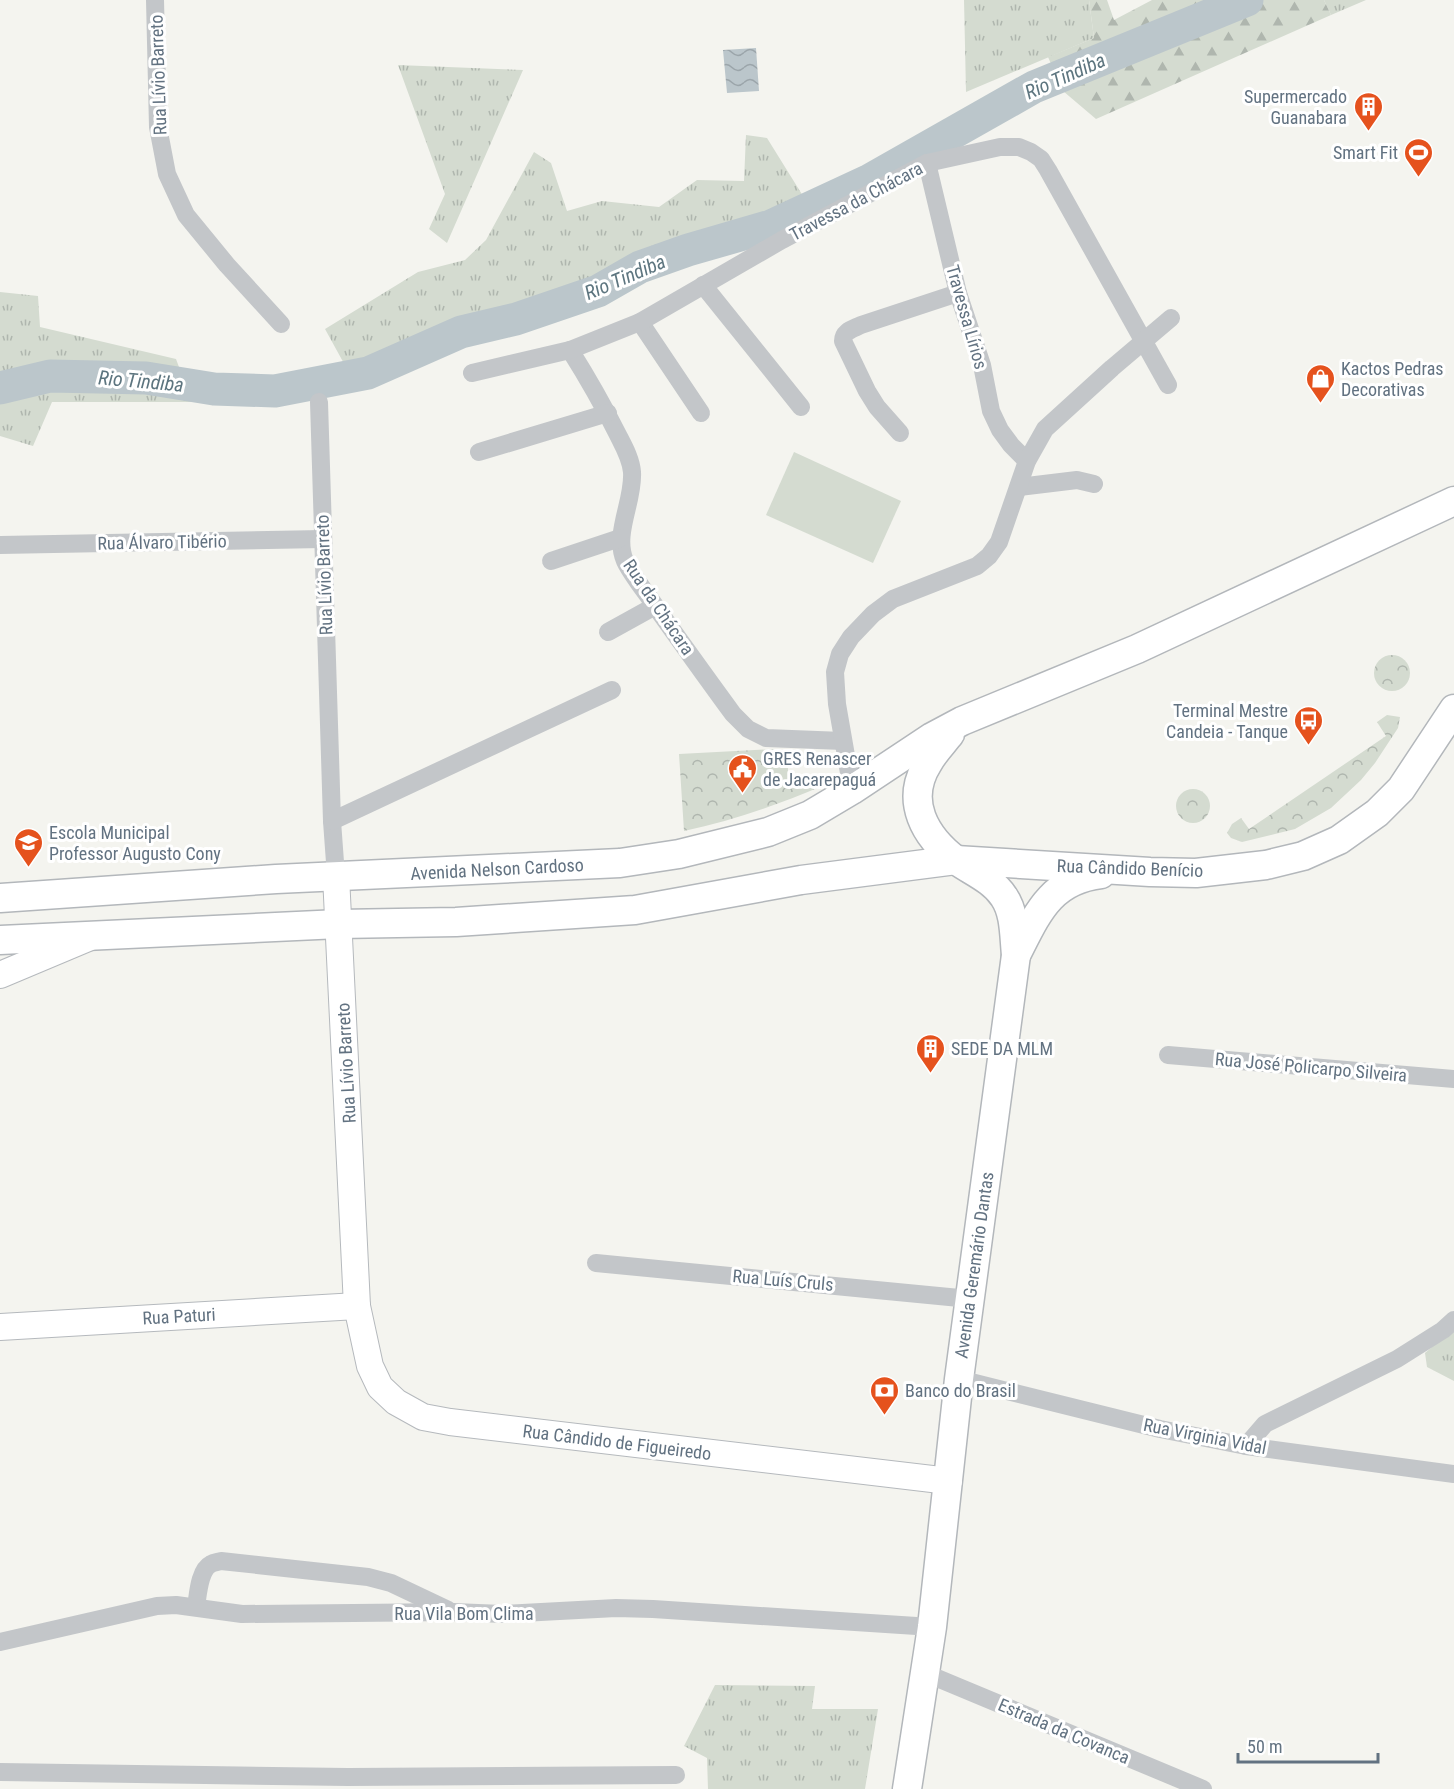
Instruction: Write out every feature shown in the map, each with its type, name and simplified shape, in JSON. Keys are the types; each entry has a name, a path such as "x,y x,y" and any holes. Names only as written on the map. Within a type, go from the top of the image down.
{"main road":[{"path":"962,721 1137,649 1448,507"},
{"name":"Rua Cândido Benício","path":"956,860 1121,871 1196,873 1266,865 1303,856 1339,840 1377,813 1401,789 1454,709"},
{"name":"Avenida Nelson Cardoso","path":"0,898 336,876 620,863 679,854 768,832 810,815 962,721"},
{"name":"Avenida Geremário Dantas","path":"907,1789 932,1627 959,1379 1016,955 1012,917 1004,897 995,886 942,848 921,820 917,799 918,784 934,753 962,721"},
{"path":"0,940 339,924 456,922 635,910 801,880 956,860"},
{"name":"Avenida Geremário Dantas","path":"1016,955 1038,912 1056,892 1073,882 1094,875 1121,871"}],"street":[{"name":"Rua Lívio Barreto","path":"155,0 158,127 167,174 186,215 227,265 281,324"},
{"name":"Travessa da Chácara","path":"472,373 570,350 640,322 703,285 927,163 1000,147 1019,147 1041,159 1048,170 1168,385"},
{"name":"Travessa Lírios","path":"927,163 958,293 982,365 991,411 1000,430 1027,461"},
{"path":"703,285 801,407"},
{"path":"900,433 877,407 867,391 843,336 846,332 861,325 958,293"},
{"path":"852,790 837,704 835,672 840,654 851,637 873,614 893,599 977,566 989,556 999,542 1027,461 1045,429 1142,341 1171,318"},
{"path":"640,322 701,413"},
{"name":"Rua da Chácara","path":"570,350 608,413 628,454 632,471 632,487 620,538 625,561 655,606 733,714 748,729 766,738 843,741"},
{"name":"Rua Lívio Barreto","path":"319,402 332,821 357,1306"},
{"path":"479,452 608,413"},
{"path":"1019,487 1077,480 1094,484"},
{"path":"550,561 620,538"},
{"name":"Rua Álvaro Tibério","path":"0,545 323,539"},
{"path":"608,632 655,606"},
{"path":"332,821 612,690"},
{"path":"0,975 92,936"},
{"name":"Rua José Policarpo Silveira","path":"1168,1055 1454,1079"},
{"name":"Rua Luís Cruls","path":"596,1263 970,1299"},
{"name":"Rua Paturi","path":"0,1327 357,1306"},
{"name":"Rua Cândido de Figueiredo","path":"357,1306 370,1366 380,1387 396,1402 423,1417 487,1427 949,1481"},
{"path":"1246,1446 1265,1424 1396,1359 1443,1330 1454,1320"},
{"name":"Rua Virginia Vidal","path":"959,1379 1160,1429 1246,1446 1454,1474"},
{"path":"196,1607 205,1569 221,1561 368,1577 390,1583 453,1612"},
{"name":"Rua Vila Bom Clima","path":"0,1642 157,1606 176,1605 242,1614 453,1612 503,1614 606,1608 653,1609 932,1627"},
{"name":"Estrada da Covanca","path":"925,1673 1203,1789"},
{"path":"0,1772 348,1777 676,1775"}],"green space":[{"path":"964,0 1089,0 1094,38 966,92"},
{"path":"1089,0 1107,0 1114,20 1152,0 1324,0 1331,15 1096,119 1063,91 1048,57 1094,38"},
{"path":"1324,0 1366,0 1331,15"},
{"path":"398,65 523,70 447,243 429,229 445,194"},
{"path":"746,135 767,138 803,196 534,308 456,327 374,364 347,369 325,329 418,272 465,260 486,240 534,152 551,163 567,211 602,201 659,207 697,180 744,181"},
{"path":"0,292 38,296 40,327 176,359 192,402 52,402 33,446 0,436"},
{"path":"794,452 901,501 873,563 766,515"},
{"path":"1392,655 1405,660 1410,673 1405,686 1392,691 1379,686 1374,673 1379,660"},
{"path":"1387,715 1400,717 1398,728 1361,780 1331,808 1295,829 1242,842 1231,838 1227,833 1232,824 1241,818 1249,829 1386,736 1377,722"},
{"name":"GRES Renascer de Jacarepaguá","path":"774,749 788,760 788,788 822,786 754,812 684,831 679,754"},
{"path":"1193,789 1205,794 1210,806 1205,818 1193,823 1181,818 1176,806 1181,794"},
{"path":"1454,1328 1454,1381 1427,1367 1425,1353"},
{"path":"715,1685 815,1686 812,1709 878,1709 865,1789 708,1789 707,1758 684,1746"}],"water":[{"path":"756,48 759,91 727,93 723,50"}],"waterway":[{"name":"Rio Tindiba","path":"0,388 50,376 146,378 214,389 275,391 368,373 461,332 516,319 598,291 640,267 688,250 771,226 868,181 1034,87 1247,0"}],"place":[{"name":"Supermercado Guanabara","path":"1368,132"},
{"name":"Smart Fit","path":"1419,178"},
{"name":"Kactos Pedras Decorativas","path":"1320,404"},
{"name":"Terminal Mestre Candeia - Tanque","path":"1309,746"},
{"name":"GRES Renascer de Jacarepaguá","path":"742,794"},
{"name":"Escola Municipal Professor Augusto Cony","path":"28,868"},
{"name":"SEDE DA MLM","path":"930,1074"},
{"name":"Banco do Brasil","path":"884,1416"}]}
